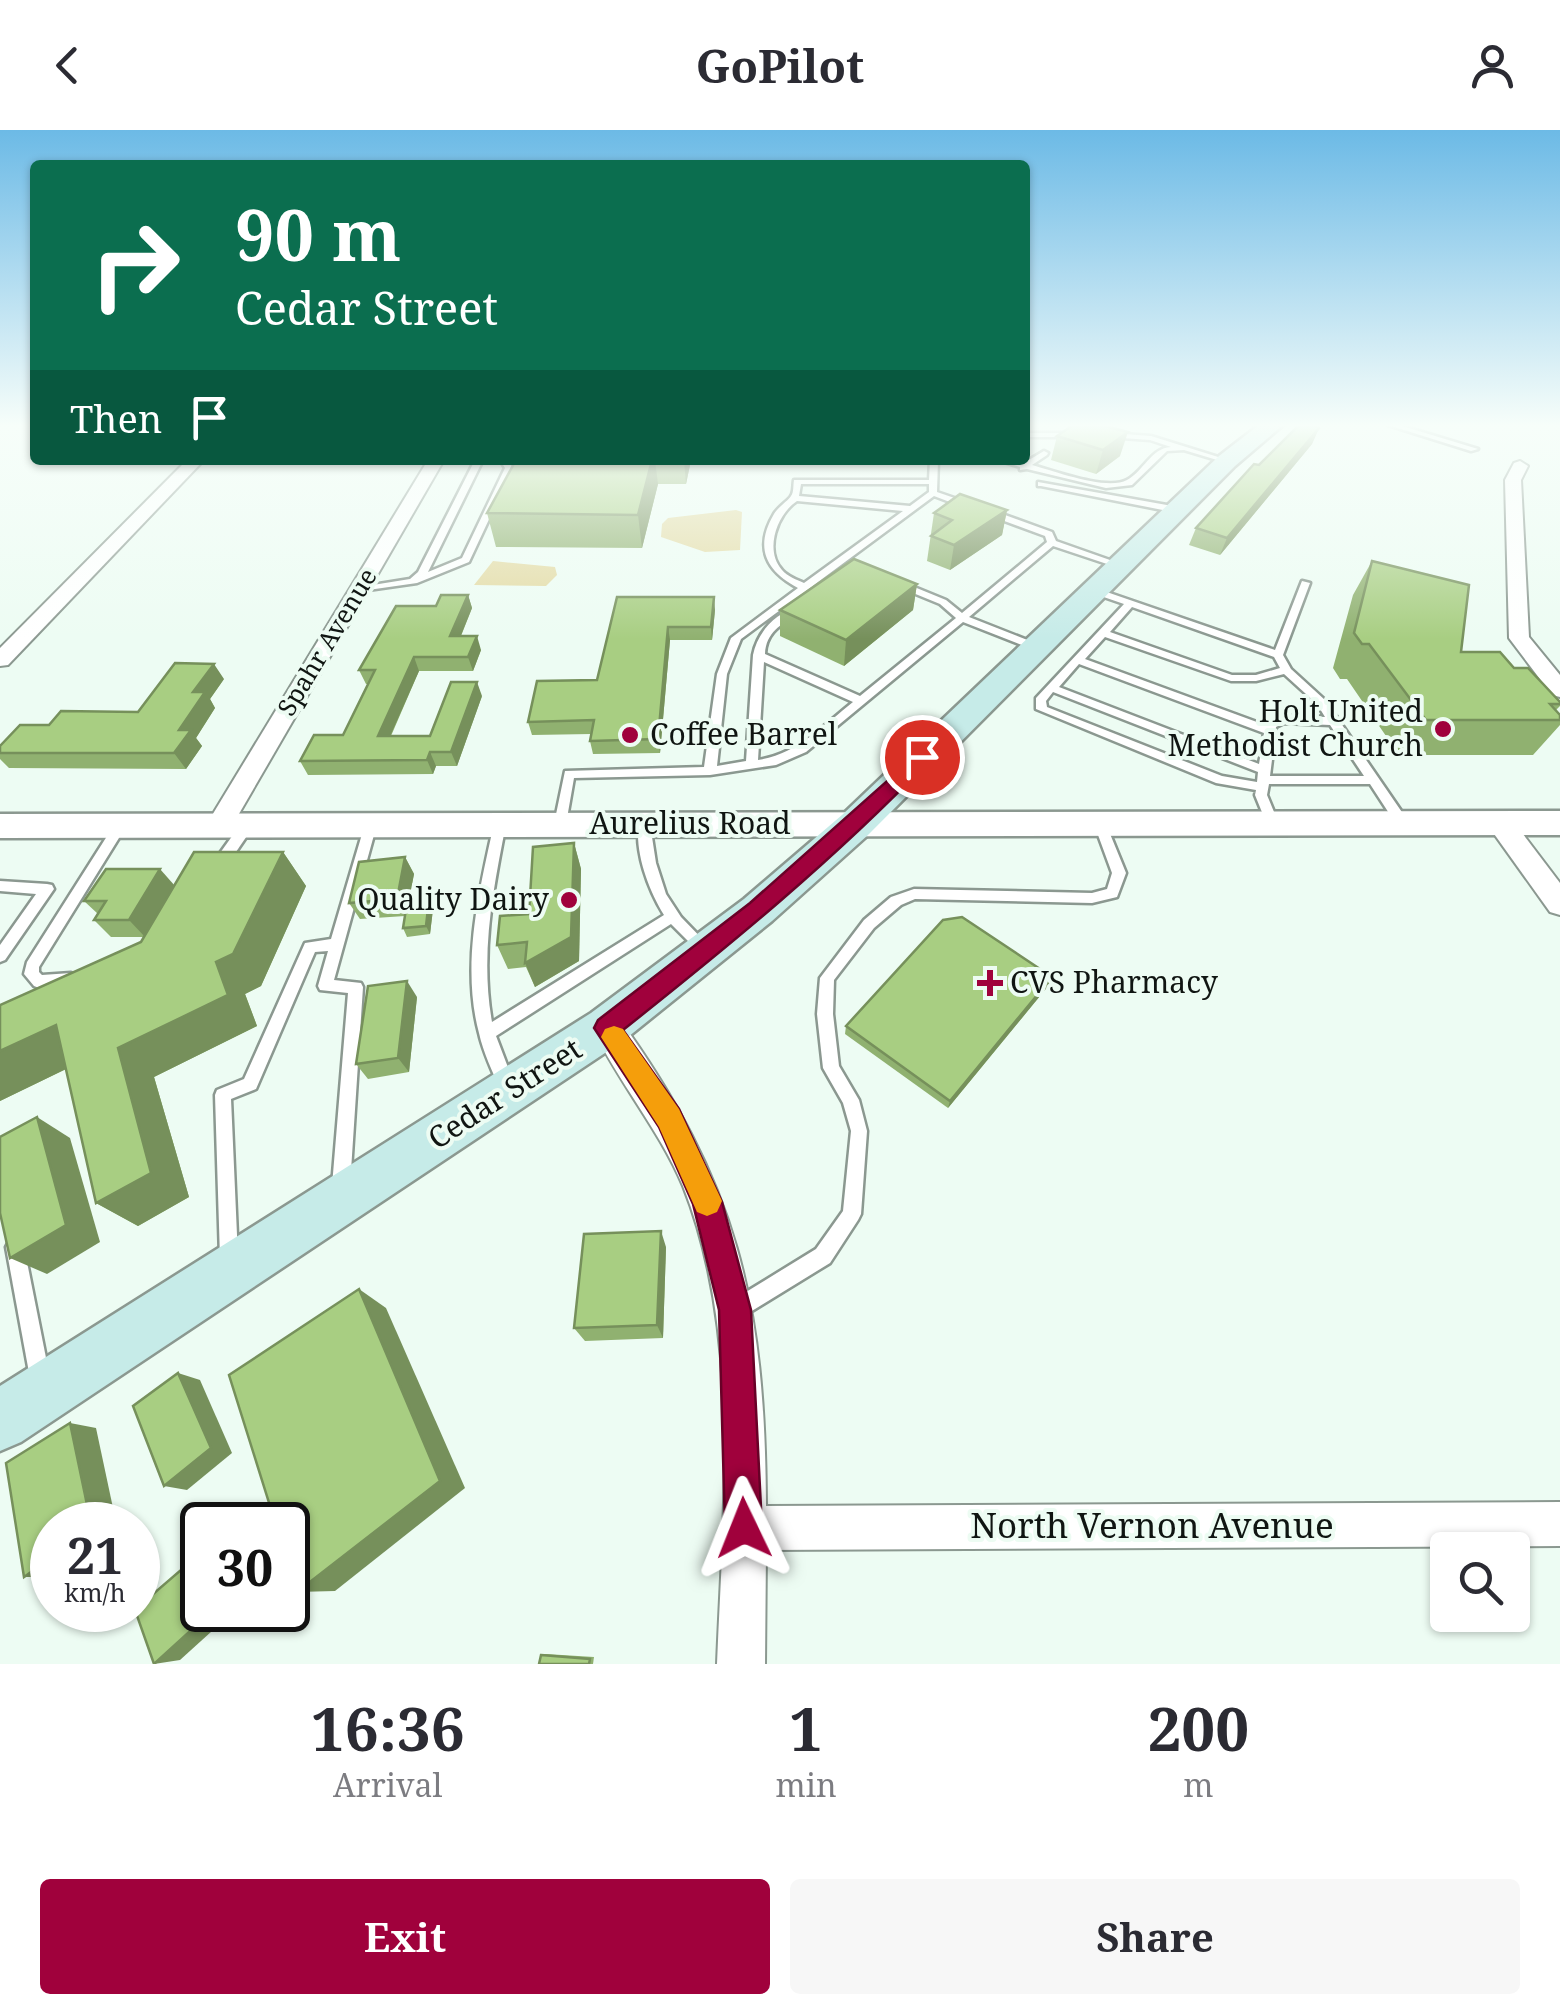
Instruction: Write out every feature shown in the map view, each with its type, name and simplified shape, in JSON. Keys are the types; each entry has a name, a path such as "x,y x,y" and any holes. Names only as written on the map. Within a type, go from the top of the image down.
{"main road":[{"name":"Cedar Street","path":"0,1421 607,1028 689,934 855,825 1191,497"}],"street":[{"path":"0,660 160,497"},
{"name":"Spahr Avenue","path":"234,824 357,590 414,497"},
{"path":"1514,497 1519,638 1560,690"},
{"name":"Aurelius Road","path":"4,831 234,824 1560,824"},
{"path":"1501,824 1560,904"},
{"path":"607,1028 669,1118 691,1163 707,1202 735,1310 744,1528 740,1664"},
{"name":"North Vernon Avenue","path":"744,1528 1560,1524"}],"lane":[{"path":"413,581 422,574 460,497"},
{"path":"357,590 413,581 466,560 496,497"},
{"path":"710,772 722,674 736,638 913,509 924,497"},
{"path":"954,497 1049,534 1052,543"},
{"path":"1107,497 1178,510"},
{"path":"804,586 781,574 771,556 774,518 783,504 795,498 913,509"},
{"path":"1052,543 1122,566"},
{"path":"560,824 569,774 710,772 752,766 802,749 1052,543"},
{"path":"893,581 943,602 962,618 1036,647"},
{"path":"752,766 758,654 768,630 834,582"},
{"path":"1278,655 1305,583"},
{"path":"1095,591 1278,655 1286,670 1321,702 1403,824"},
{"path":"1130,604 1040,700 1042,709 1053,717 1220,780 1374,780"},
{"path":"1103,633 1231,678 1256,678 1286,670"},
{"path":"758,654 861,700"},
{"path":"1078,660 1269,731"},
{"path":"1052,688 1263,779"},
{"path":"1274,824 1263,779 1269,731 1282,719 1334,721"},
{"path":"210,878 234,824"},
{"path":"340,1203 356,987 325,986 370,824"},
{"path":"500,824 476,959 486,1034 509,1091"},
{"path":"486,1034 689,934 660,903 650,870 644,824"},
{"path":"735,1310 823,1256 852,1214 860,1131 851,1100 830,1068 825,1014 827,978 870,924 896,901 914,894 1092,898 1112,893 1120,873 1100,824"},
{"path":"95,976 39,982 31,974 121,825"},
{"path":"0,886 47,889 0,956"},
{"path":"230,1274 223,1094 250,1084 310,947 337,944"},
{"path":"10,1224 43,1393"}],"shaded area":[{"path":"742,512 740,550 705,552 661,537 662,524 668,518"},
{"path":"493,561 555,567 557,575 546,586 474,585"}],"building":[{"path":"496,497 643,497 638,515 487,513"},
{"path":"956,497 1007,510 954,545 931,536 952,520 934,513"},
{"path":"1224,497 1262,497 1227,538 1196,528"},
{"path":"854,559 917,584 846,640 780,610"},
{"path":"1372,561 1469,585 1461,652 1500,652 1514,668 1528,668 1560,702 1550,704 1560,720 1426,720 1369,644 1362,644 1354,633"},
{"path":"441,595 468,595 450,636 477,636 468,657 414,657 378,736 430,736 451,682 477,682 451,752 430,752 427,760 300,761 314,735 343,735 375,670 359,670 396,606 436,606"},
{"path":"617,597 714,597 711,627 668,627 658,739 590,741 594,720 528,722 537,681 597,680"},
{"path":"175,663 214,664 193,692 205,692 179,730 191,730 174,753 0,753 0,746 20,725 49,725 61,711 138,712"},
{"path":"574,843 571,937 525,963 527,942 497,945 500,916 529,914 533,847"},
{"path":"194,852 283,852 233,954 216,962 228,995 118,1048 151,1173 96,1203 56,1025 0,1051 0,1005 141,942"},
{"path":"405,857 397,899 349,903 359,862"},
{"path":"106,869 160,869 129,920 94,920 106,901 84,901"},
{"path":"429,900 426,926 403,928 407,903"},
{"path":"962,917 1052,977 950,1101 846,1026 943,920"},
{"path":"407,981 398,1058 356,1064 368,986"},
{"path":"37,1117 66,1225 10,1258 0,1213 0,1137"},
{"path":"661,1231 657,1325 574,1328 584,1234"},
{"path":"359,1289 440,1481 310,1582 310,1502 269,1502 229,1375"},
{"path":"178,1373 211,1448 164,1486 133,1406"},
{"path":"70,1423 86,1502 30,1502 30,1573 24,1577 6,1463"},
{"path":"180,1571 180,1632 189,1632 154,1664 143,1632 160,1632 160,1588"},
{"path":"541,1655 590,1659 589,1664 539,1664"}],"slow traffic":[{"path":"614,1037 669,1118 707,1201"}],"place":[{"name":"Holt United Methodist Church","path":"1443,729"},
{"name":"Coffee Barrel","path":"630,735"},
{"name":"Quality Dairy","path":"569,900"},
{"name":"CVS Pharmacy","path":"990,983"}],"route":[{"path":"744,1528 735,1310 707,1202 669,1118 607,1028 758,910 855,825 922,757"}]}
